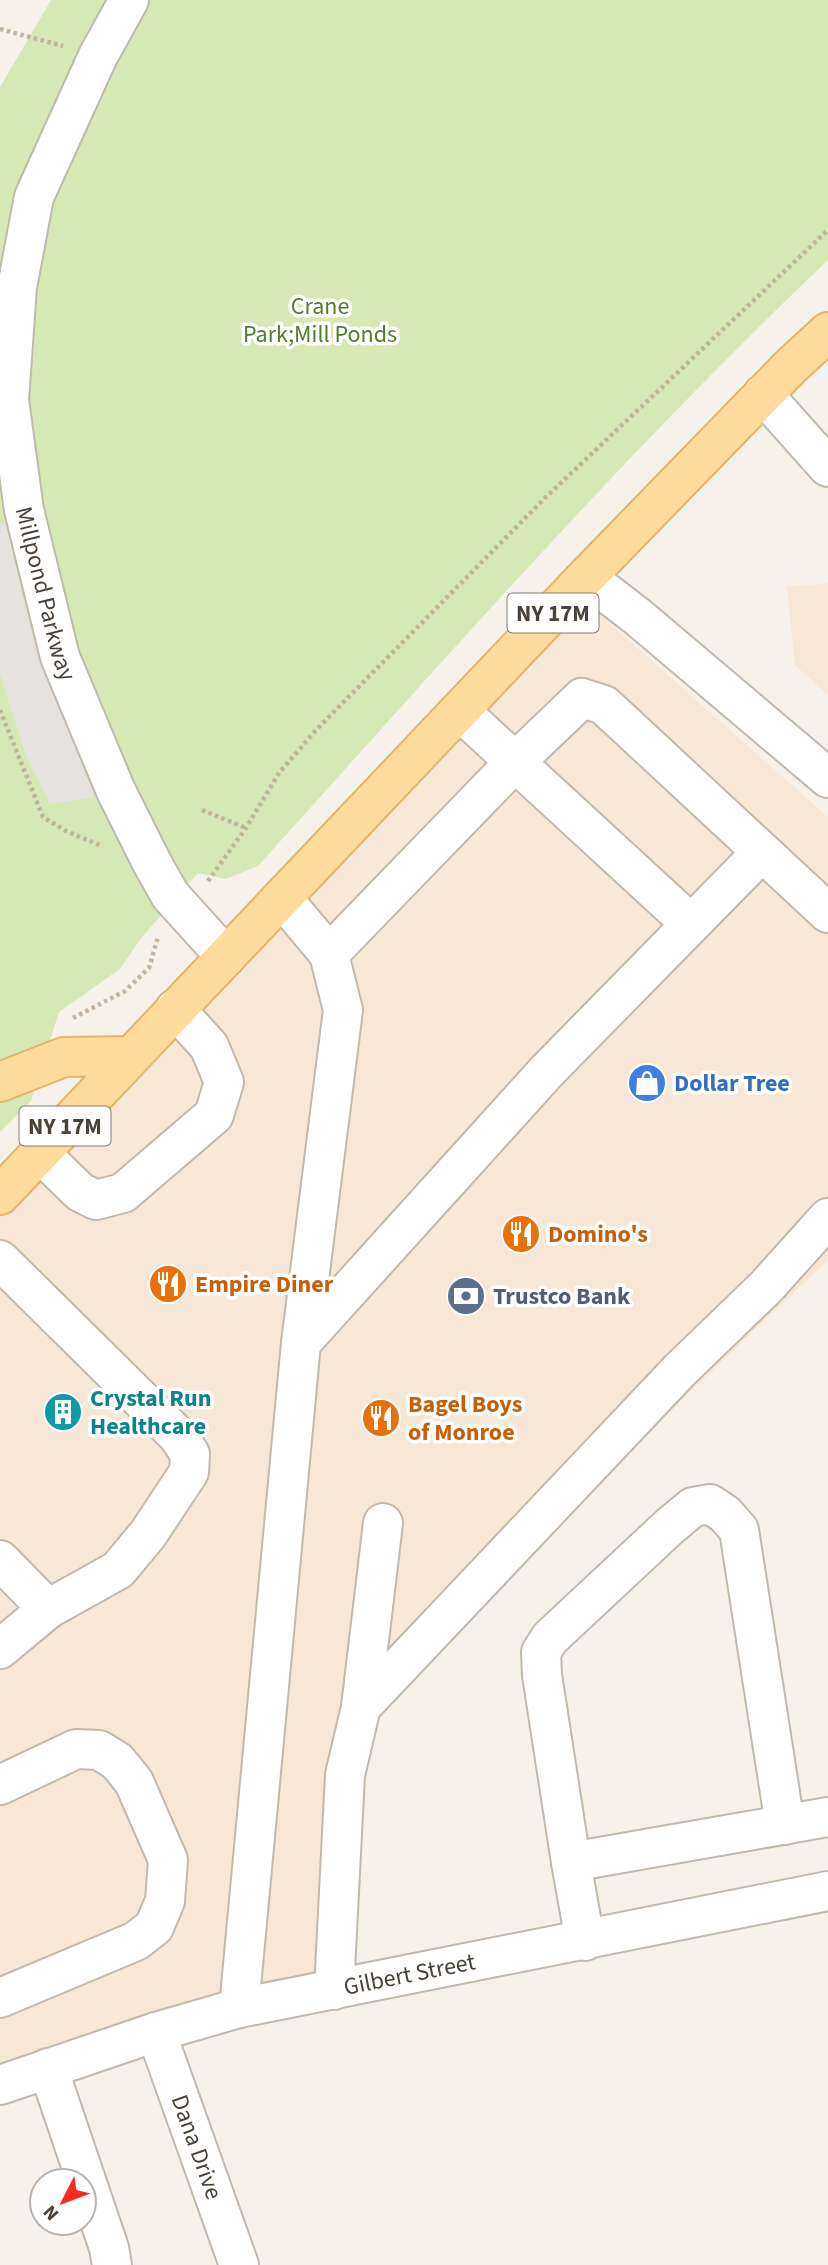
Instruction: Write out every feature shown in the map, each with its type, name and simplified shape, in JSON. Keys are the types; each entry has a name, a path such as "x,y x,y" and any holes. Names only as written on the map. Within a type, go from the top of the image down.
{"main road":[{"name":"NY 17M","path":"0,1195 586,577 763,394 828,332"},
{"path":"0,1082 64,1057 131,1056"}],"street":[{"name":"Millpond Parkway","path":"129,0 98,56 34,197 17,287 9,400 24,510 60,657 116,792 170,895 166,919 226,957"},
{"path":"763,394 828,467"},
{"path":"586,577 638,617 828,778"},
{"path":"329,954 515,762 582,698 604,705 828,913"},
{"path":"460,711 691,925"},
{"path":"301,1343 547,1071 762,852"},
{"path":"239,2008 301,1343 342,1010 329,954 282,898"},
{"path":"40,1153 80,1192 96,1200 123,1193 214,1115 224,1082 209,1046 175,1009"},
{"path":"361,1707 680,1370 766,1287 828,1218"},
{"path":"0,1261 178,1436 190,1454 189,1472 148,1534 118,1570 48,1609 0,1649"},
{"path":"585,1941 542,1675 541,1652 550,1638 694,1507 710,1504 725,1514 739,1530 785,1825"},
{"path":"334,1990 345,1775 361,1707 383,1522"},
{"path":"0,1560 48,1609"},
{"path":"0,1785 76,1749 99,1750 117,1761 134,1782 168,1860 165,1901 154,1927 136,1941 0,1998"},
{"path":"571,1862 828,1817"},
{"name":"Gilbert Street","path":"0,2085 156,2032 239,2008 828,1891"},
{"name":"Dana Drive","path":"156,2032 239,2265"},
{"path":"48,2068 109,2248 112,2265"}],"path":[{"path":"0,29 98,56"},
{"path":"68,1021 125,991 149,968 156,940 166,919 215,874 279,773 317,729 546,497 828,230"},
{"path":"0,710 43,817 66,831 107,848"},
{"path":"202,810 246,828"},
{"path":"156,940 166,919"}],"shaded area":[{"path":"0,524 6,524 25,608 94,797 50,804 25,753 0,674"},
{"path":"828,583 828,695 795,665 787,587"},
{"path":"573,591 828,817 828,1260 361,1707 334,1990 0,2085 0,1194"}],"green space":[{"name":"Crane Park;Mill Ponds","path":"51,0 828,0 828,260 753,332 608,481 258,866 226,879 198,873 142,937 120,969 59,1012 31,1101 0,1132 0,87"}],"place":[{"name":"Dollar Tree","path":"647,1083"},
{"name":"Domino's","path":"521,1234"},
{"name":"Empire Diner","path":"168,1284"},
{"name":"Trustco Bank","path":"466,1296"},
{"name":"Crystal Run Healthcare","path":"63,1412"},
{"name":"Bagel Boys of Monroe","path":"381,1418"}]}
